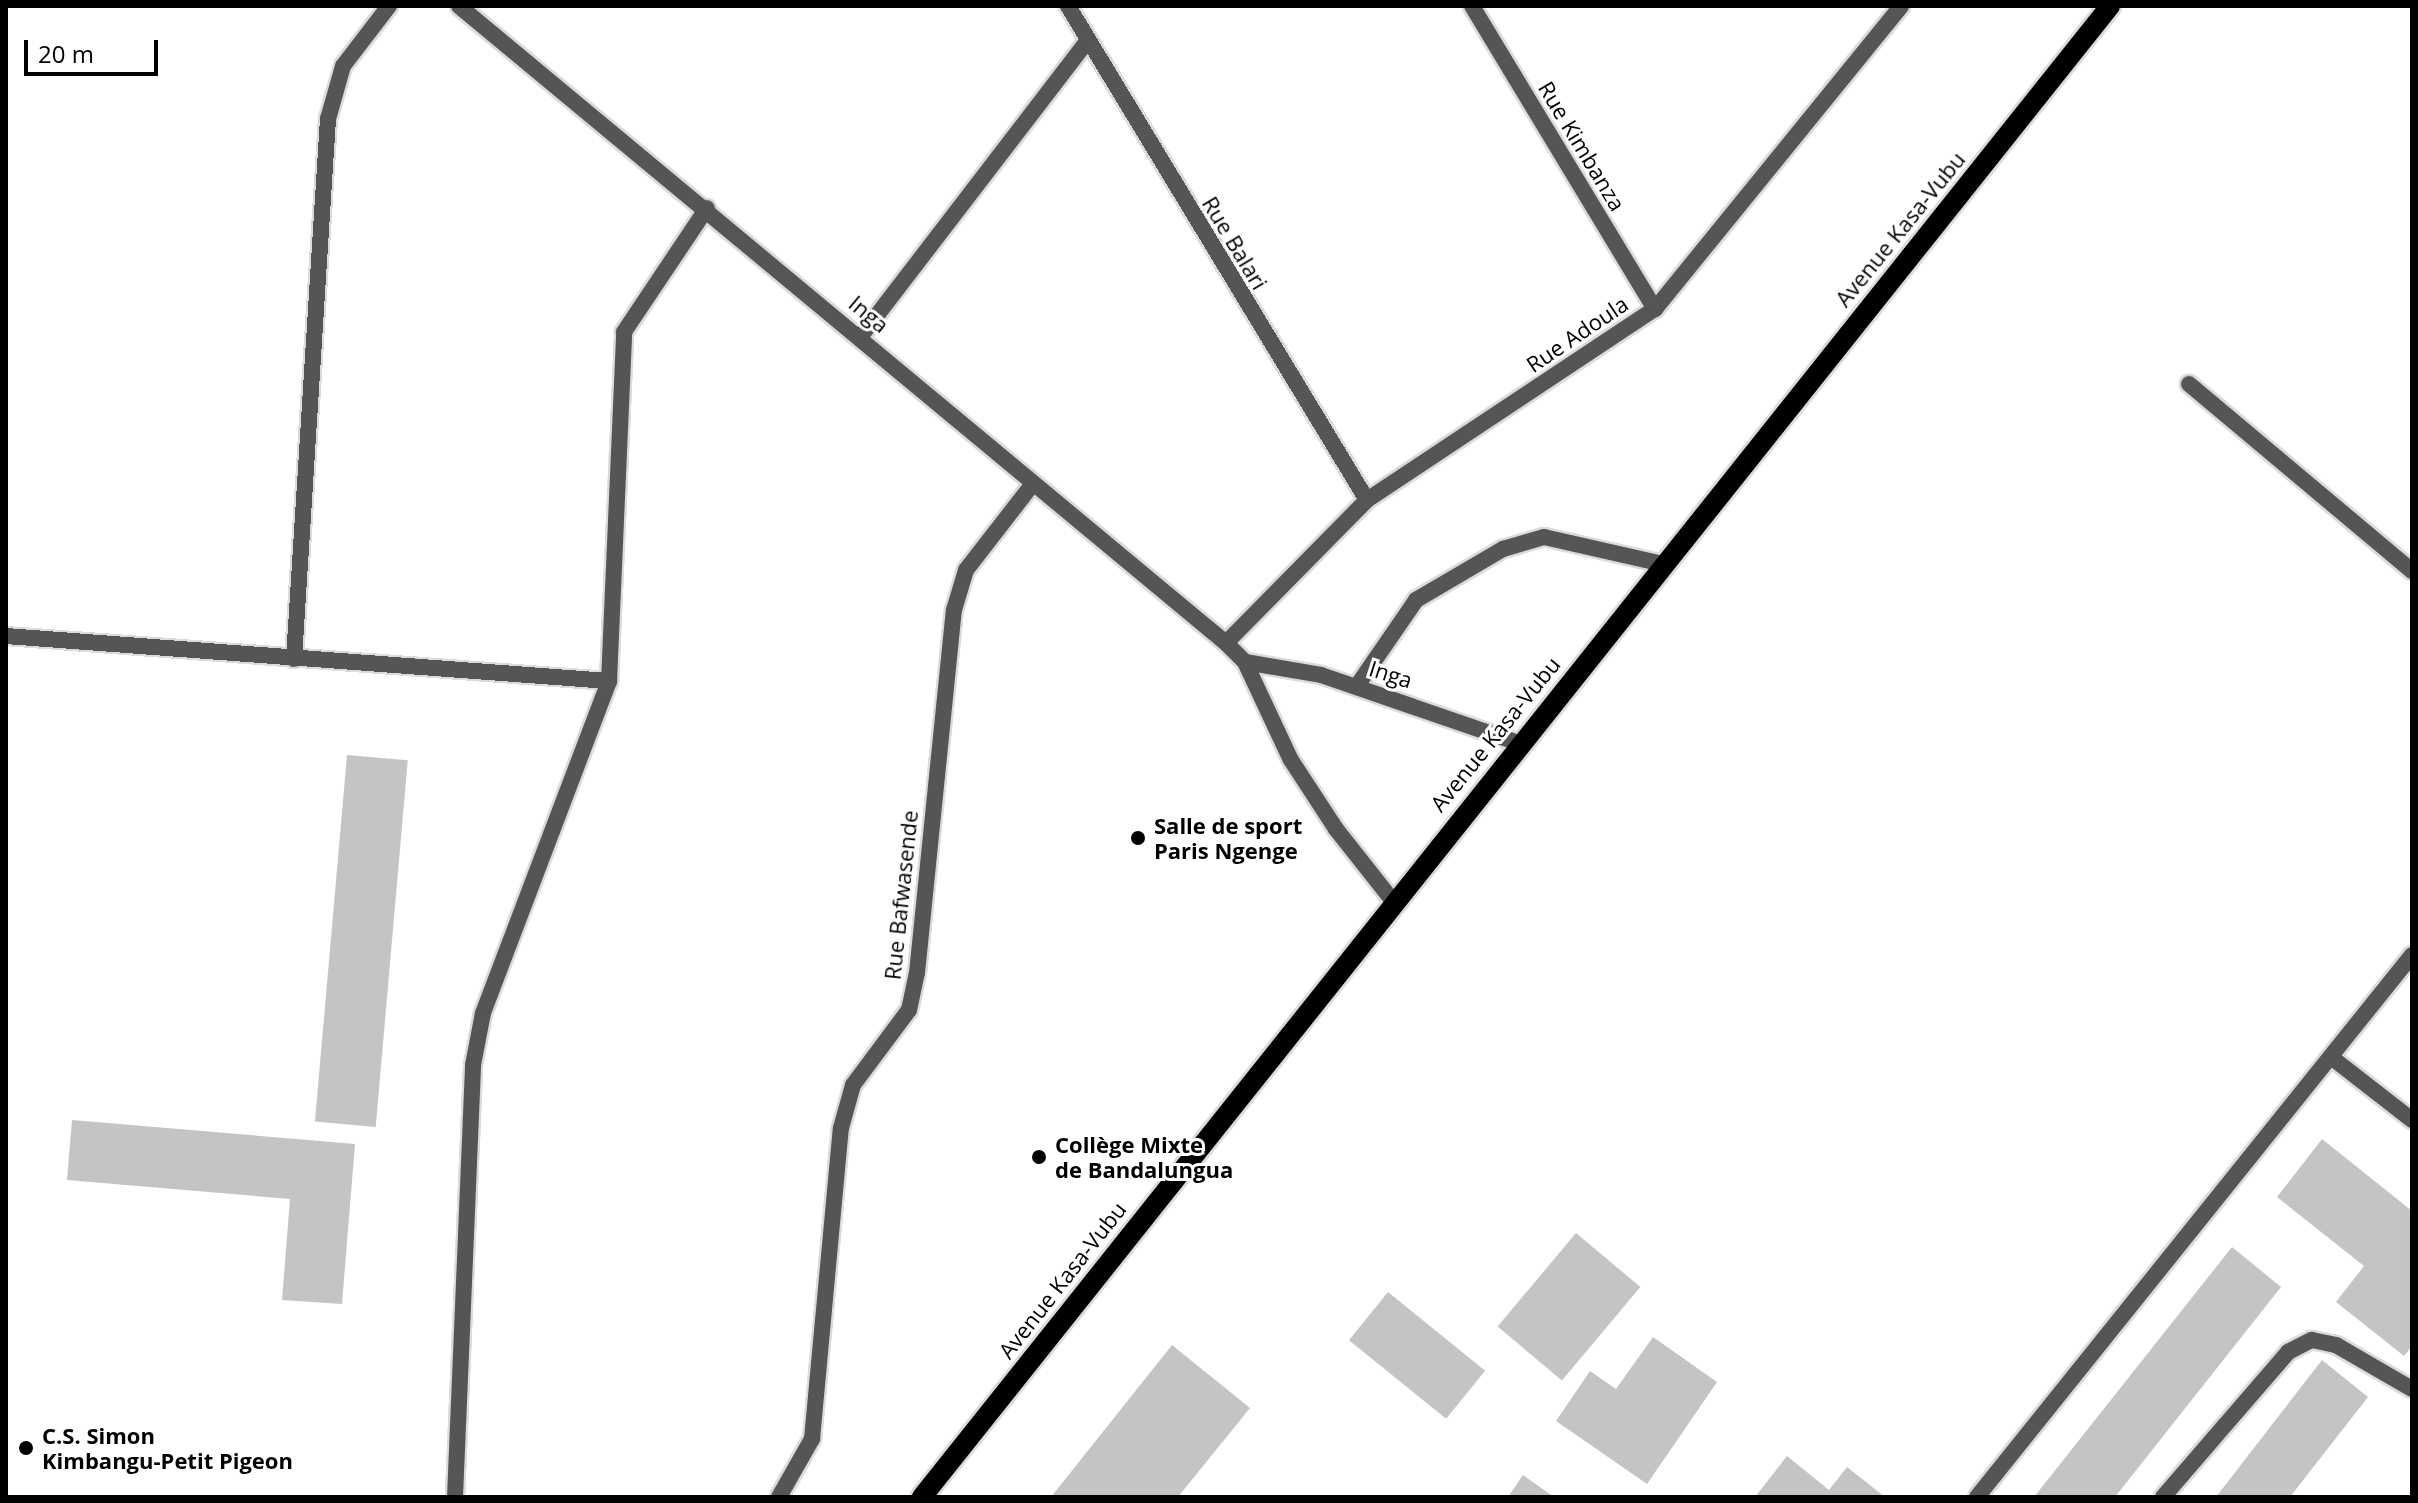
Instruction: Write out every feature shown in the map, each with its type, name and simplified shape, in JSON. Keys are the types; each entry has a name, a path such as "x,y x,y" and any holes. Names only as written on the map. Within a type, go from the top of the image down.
{"main road":[{"name":"Avenue Kasa-Vubu","path":"922,1497 1392,900 2110,6"}],"street":[{"path":"294,659 328,119 343,66 389,6"},
{"name":"Rue Balari","path":"1068,6 1086,43 1367,500"},
{"name":"Rue Kimbanza","path":"1472,6 1655,309"},
{"name":"Rue Adoula","path":"1226,643 1367,500 1655,309 1885,13 1901,6"},
{"name":"Inga","path":"463,7 861,336 1032,485 1226,643 1245,662 1291,760 1392,900"},
{"path":"861,336 1086,43"},
{"path":"455,1497 473,1065 483,1013 609,681 624,332 707,208"},
{"path":"2189,384 2412,571"},
{"name":"Rue Bafwasende","path":"779,1497 812,1439 841,1128 853,1085 909,1010 917,973 954,610 966,570 1032,485"},
{"path":"1357,686 1416,600 1503,549 1544,537 1663,564"},
{"path":"6,636 609,681"},
{"name":"Inga","path":"1245,662 1357,686 1519,743"},
{"path":"1977,1497 2412,955"},
{"path":"2331,1057 2412,1120"},
{"path":"2163,1497 2288,1352 2312,1340 2336,1345 2412,1389"}],"building":[{"path":"347,755 408,760 376,1127 315,1122"},
{"path":"72,1120 355,1144 342,1304 282,1300 290,1199 67,1180"},
{"path":"2322,1139 2412,1211 2412,1346 2404,1356 2336,1302 2364,1266 2277,1197"},
{"path":"1576,1233 1640,1287 1562,1380 1498,1326"},
{"path":"2232,1247 2281,1287 2115,1497 2034,1497"},
{"path":"1388,1292 1485,1371 1446,1419 1349,1340"},
{"path":"1653,1337 1717,1382 1647,1484 1556,1421 1590,1371 1616,1389"},
{"path":"1172,1345 1250,1408 1178,1497 1051,1497"},
{"path":"2322,1360 2368,1397 2290,1497 2216,1497"},
{"path":"1787,1456 1829,1490 1847,1467 1885,1497 1755,1497"},
{"path":"1523,1475 1554,1497 1508,1497"}],"place":[{"name":"Salle de sport Paris Ngenge","path":"1138,838"},
{"name":"Collège Mixte de Bandalungua","path":"1039,1157"},
{"name":"C.S. Simon Kimbangu-Petit Pigeon","path":"26,1448"}]}
